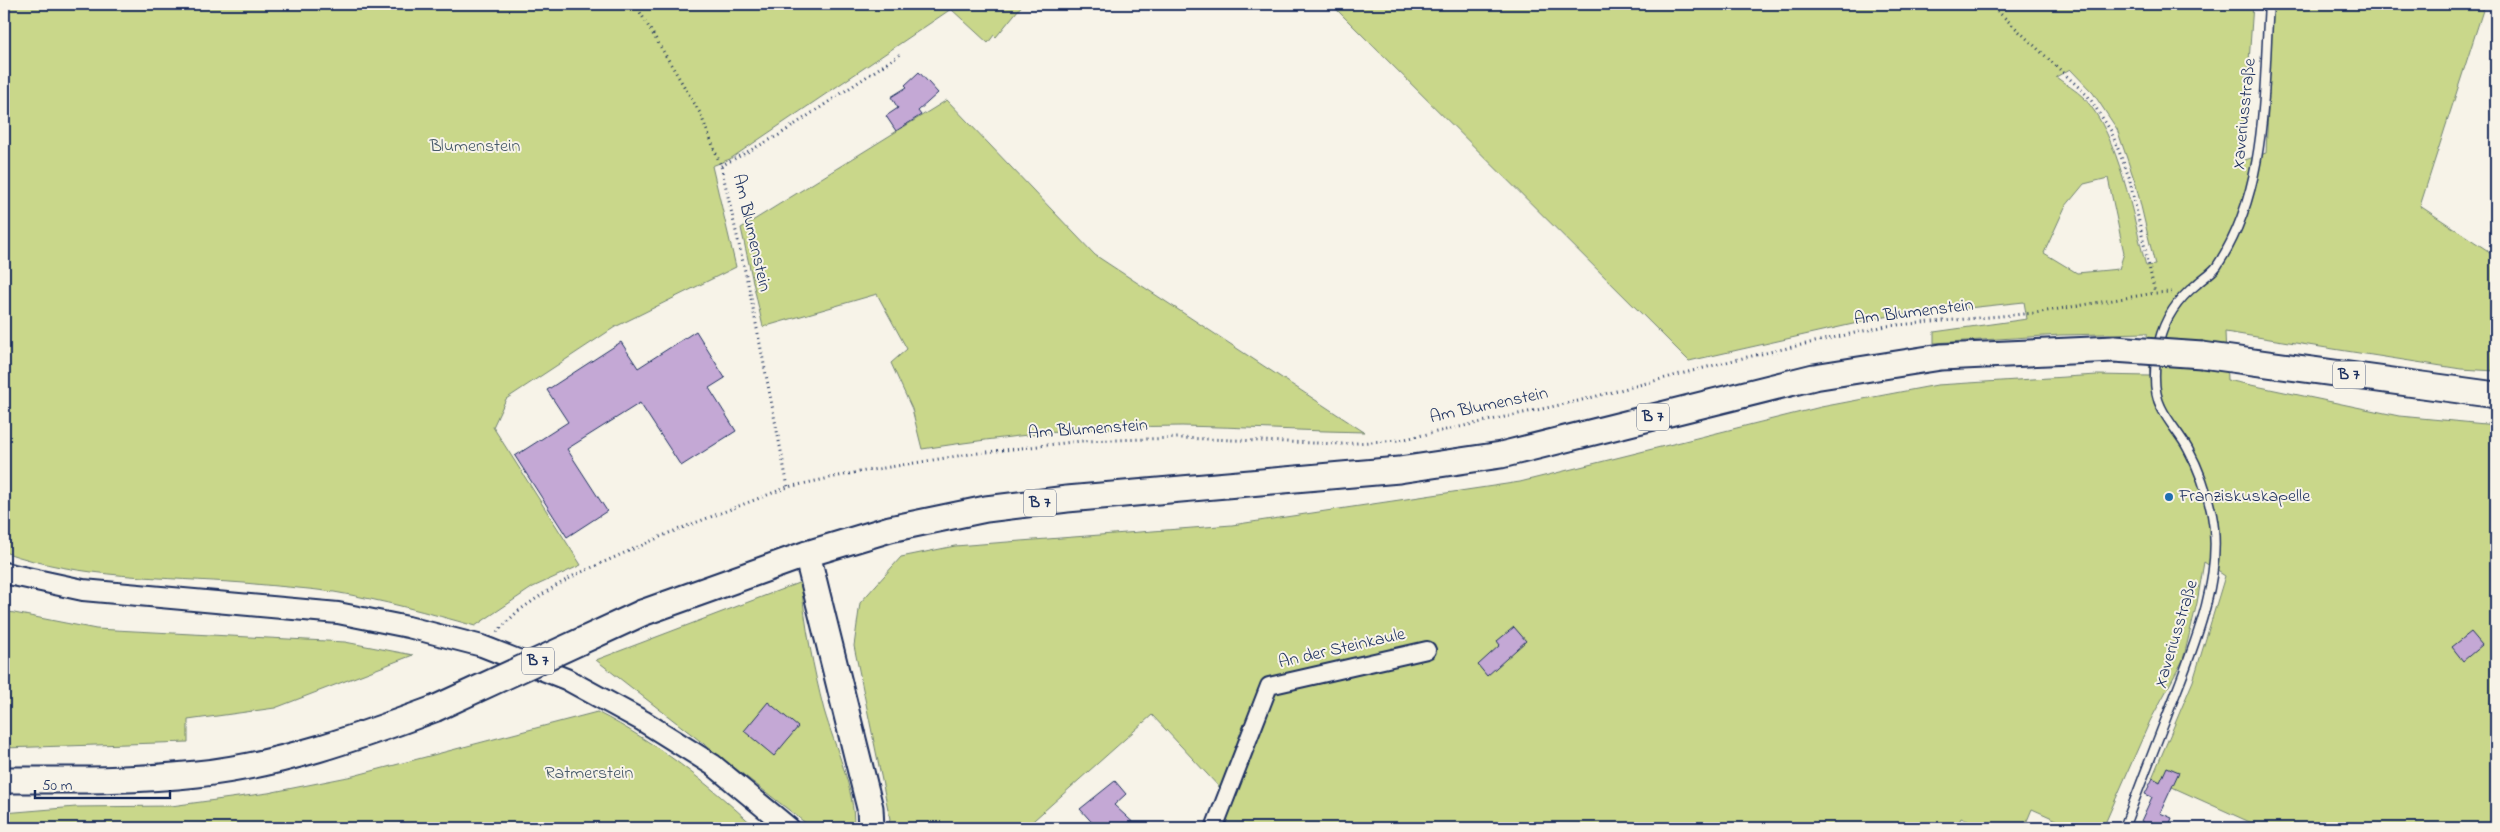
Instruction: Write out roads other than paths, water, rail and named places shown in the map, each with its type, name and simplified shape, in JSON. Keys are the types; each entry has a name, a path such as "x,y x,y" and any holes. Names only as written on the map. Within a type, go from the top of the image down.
{"main road":[{"name":"B 7","path":"4,780 89,779 206,772 275,761 338,744 434,709 642,612 807,554 890,529 986,509 1076,498 1399,470 1501,455 1814,377 1932,359 2114,349 2202,355 2496,395"},
{"path":"807,554 870,808 871,828"}],"street":[{"path":"4,573 83,590 338,613 408,627 482,646 566,679 643,721 713,765 789,828"},
{"name":"An der Steinkaule","path":"1214,828 1269,686 1427,650"}],"lane":[{"name":"Xaveriusstraße","path":"2124,828 2188,661 2211,578 2214,548 2212,516 2201,476 2187,448 2160,406 2155,377 2159,342 2168,315 2188,291 2216,268 2238,224 2252,184 2260,143 2269,4"}],"place":[{"name":"Franziskuskapelle","path":"2169,497"}],"park label":[{"name":"Blumenstein","path":"475,147"},
{"name":"Ratmerstein","path":"589,774"}]}
